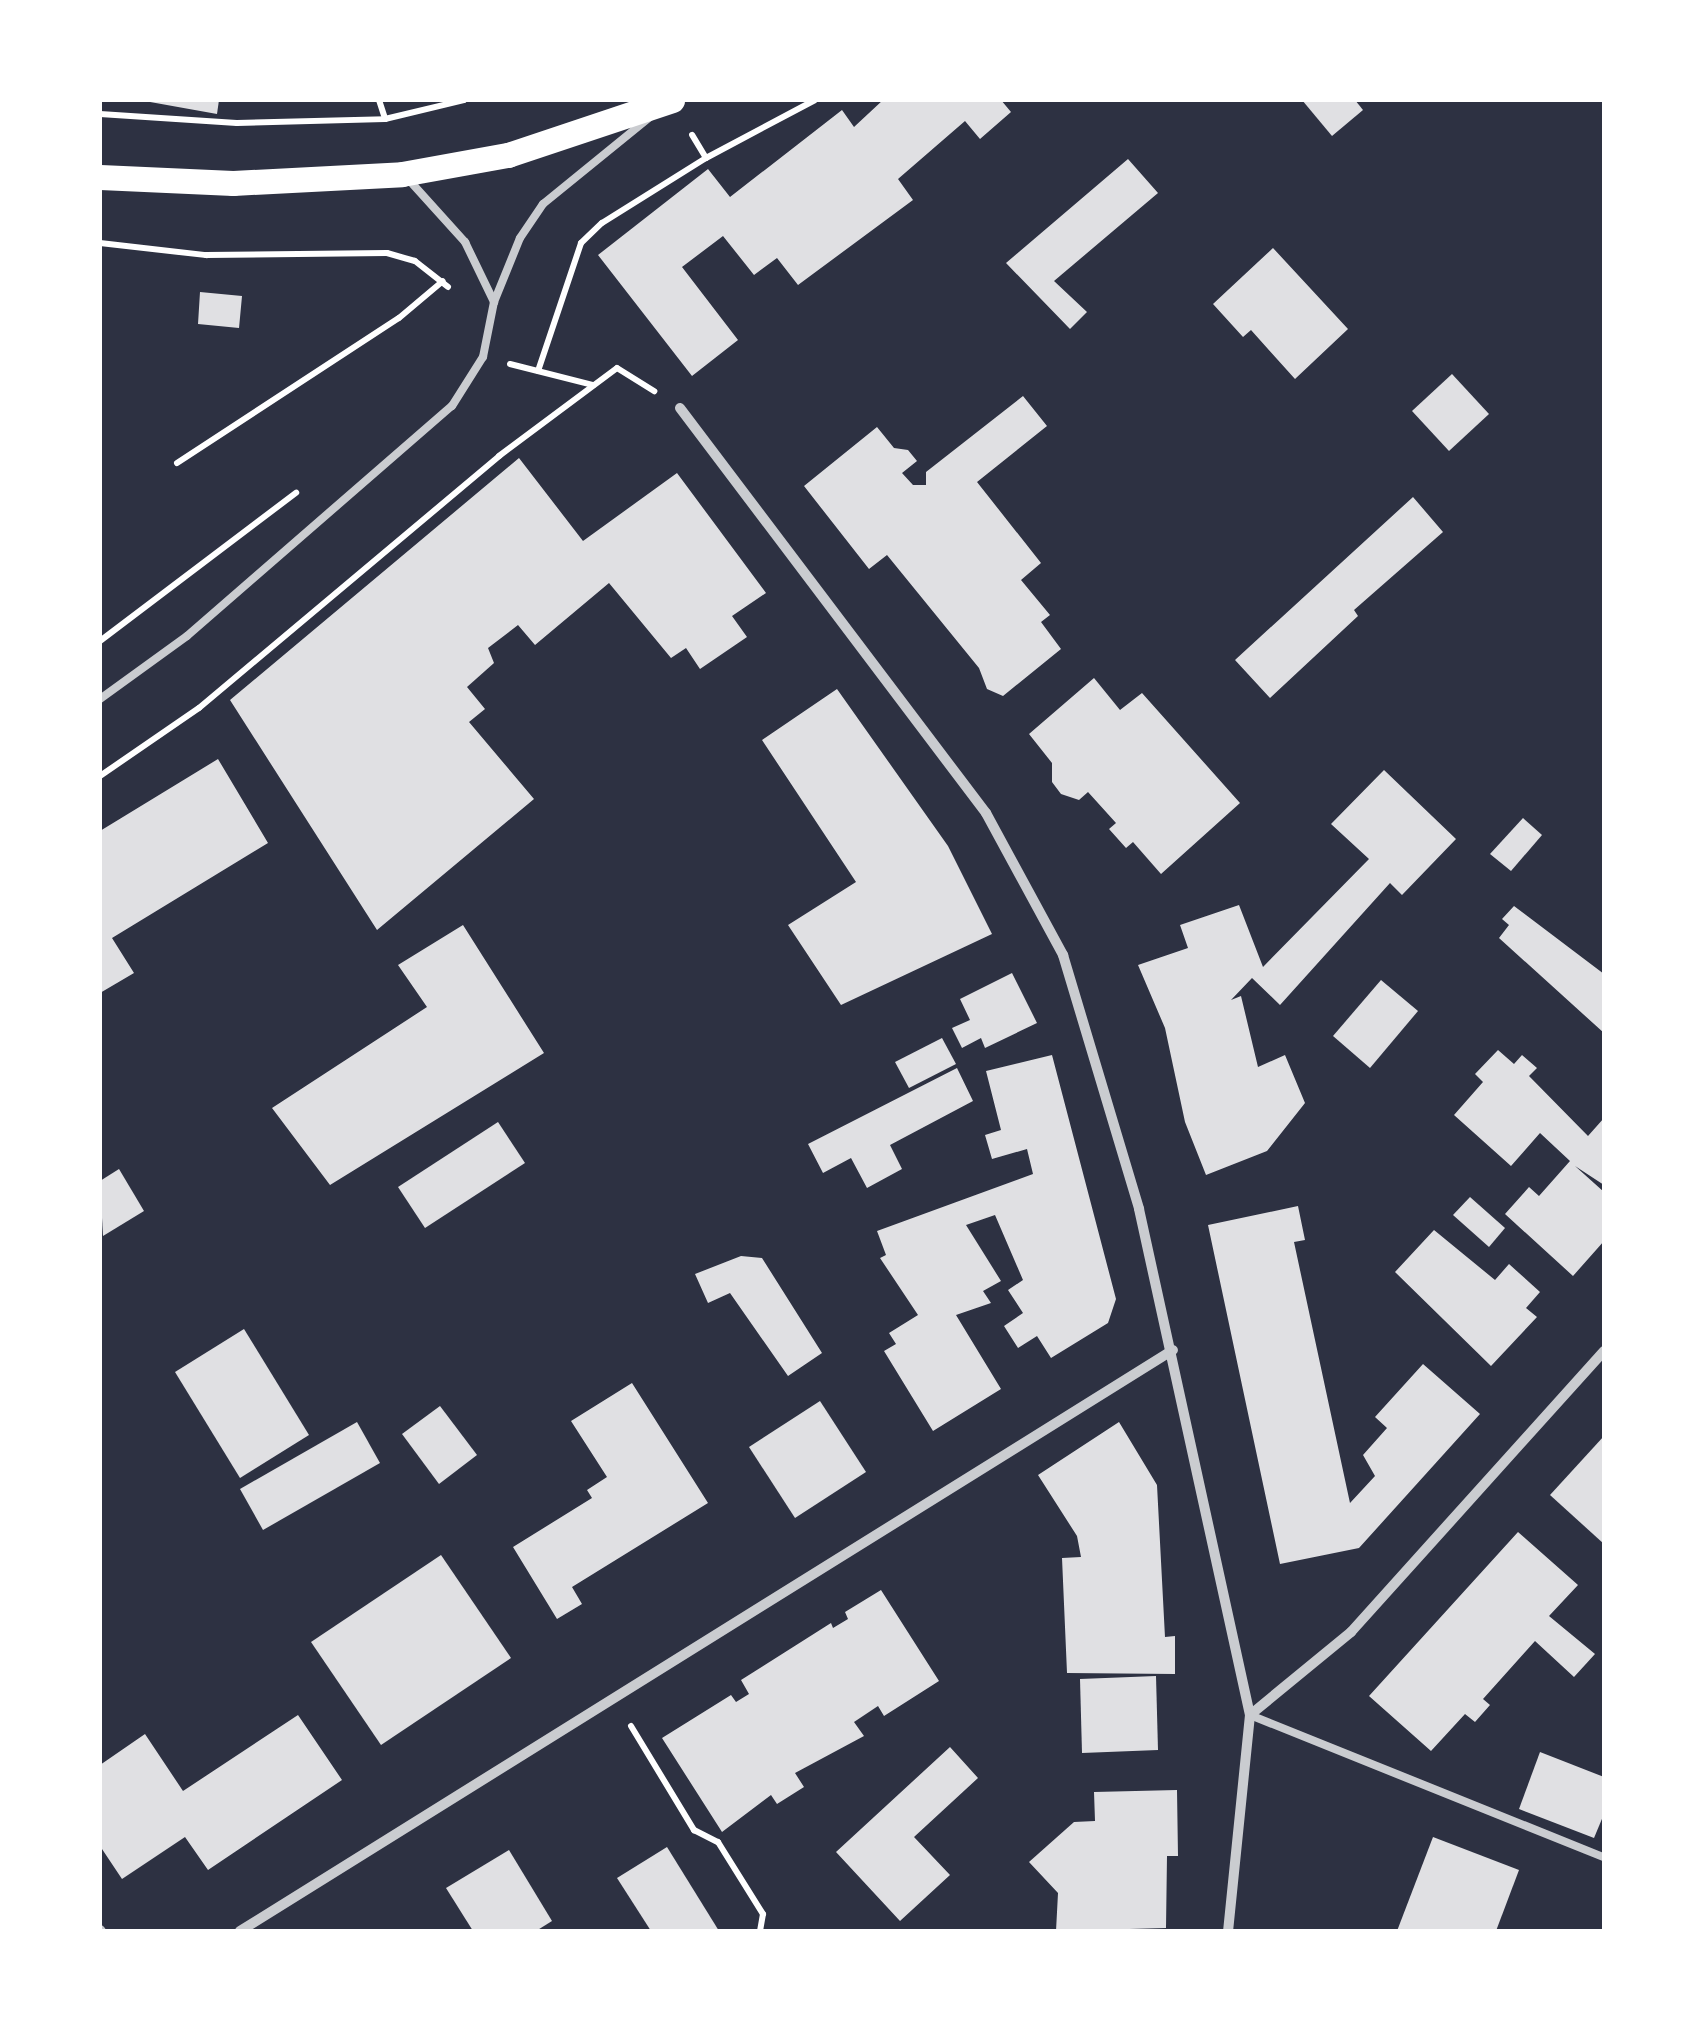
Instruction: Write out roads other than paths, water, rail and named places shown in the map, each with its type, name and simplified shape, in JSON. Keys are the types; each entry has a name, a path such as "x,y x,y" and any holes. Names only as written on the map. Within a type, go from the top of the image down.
{"main road":[{"path":"100,177 233,183 402,174 508,156 672,100"}],"street":[{"path":"680,408 986,813 1062,955 1116,1118 1173,1350 1250,1715 1228,1931"},
{"path":"240,1931 1173,1350"},
{"path":"1250,1715 1351,1632 1604,1351"}],"lane":[{"path":"100,699 187,636 452,406 483,358 494,302 542,204 672,100"},
{"path":"402,174 429,196 465,242 494,302"},
{"path":"1250,1715 1604,1857"}]}
